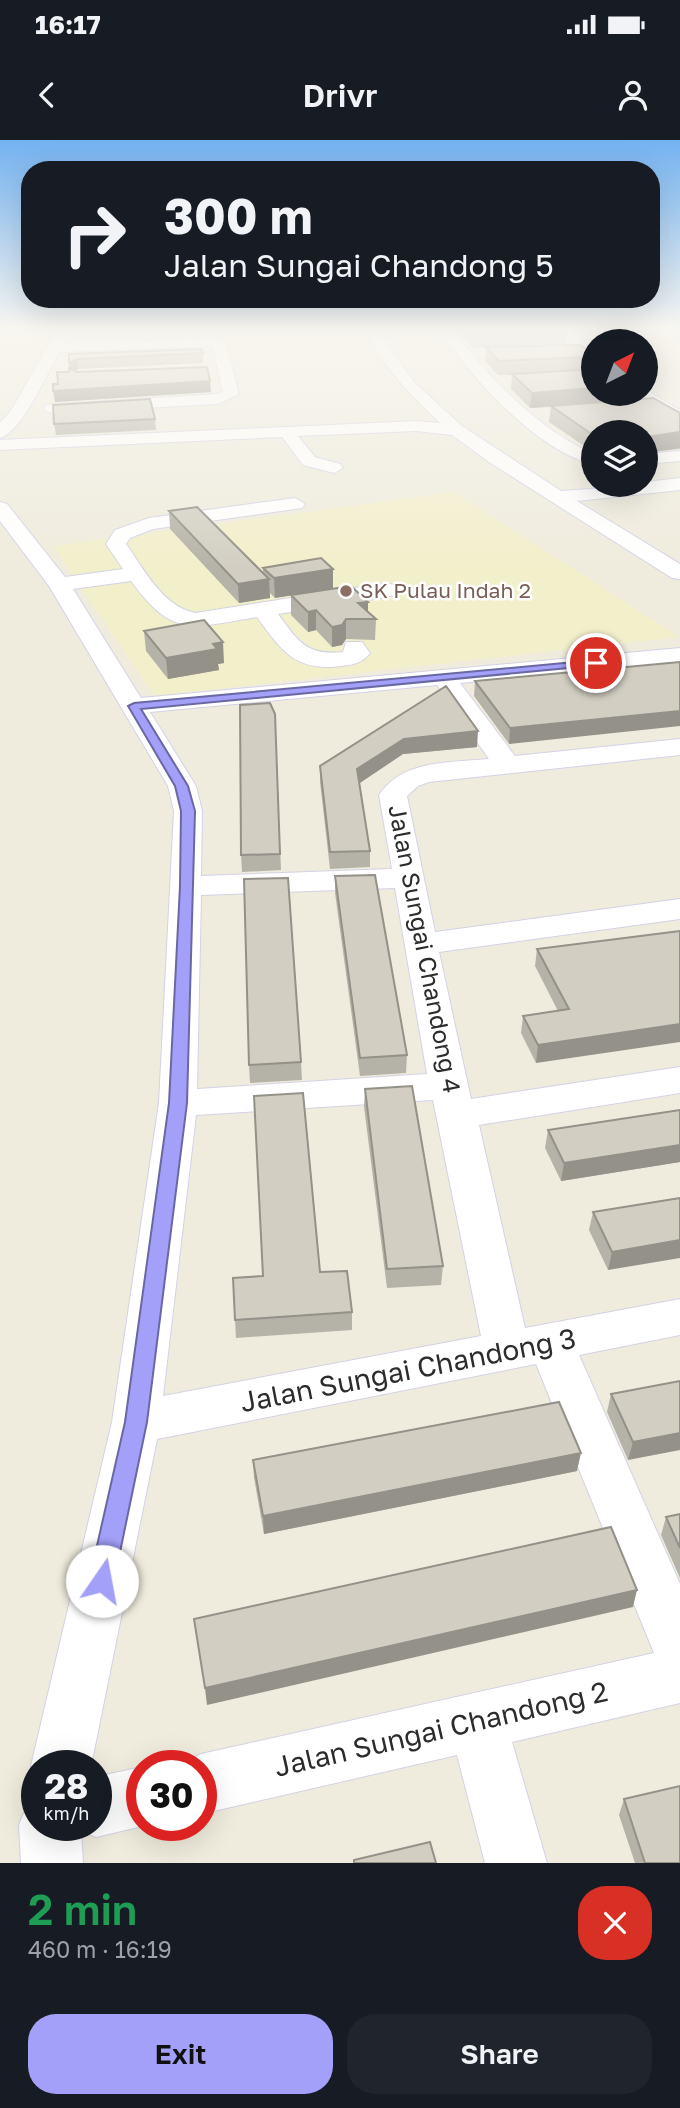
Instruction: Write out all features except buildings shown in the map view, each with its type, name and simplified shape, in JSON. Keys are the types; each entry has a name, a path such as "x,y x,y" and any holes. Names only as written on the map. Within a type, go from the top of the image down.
{"street":[{"path":"0,433 20,408"},
{"path":"55,408 288,433 416,426 456,430"},
{"path":"0,445 155,421 191,408"},
{"path":"432,408 456,430 551,485 680,573"},
{"path":"459,408 551,485 581,486"},
{"path":"518,408 573,453 581,455"},
{"path":"526,416 551,414"},
{"path":"416,426 441,417"},
{"path":"288,433 309,461 334,468"},
{"path":"658,476 680,474"},
{"path":"551,485 551,477 581,484"},
{"path":"658,494 679,496"},
{"path":"594,497 604,511 680,554"},
{"path":"604,511 605,497"},
{"path":"295,504 149,524 122,534 116,544 165,612 176,618 195,620 264,611 386,590"},
{"path":"0,508 59,584 182,786 188,811 178,1103 136,1422 64,1750"},
{"path":"59,584 136,573"},
{"path":"264,611 298,655 309,660 321,662 351,658 358,653 354,647"},
{"path":"134,706 680,655"},
{"path":"445,679 507,765"},
{"path":"665,748 680,771"},
{"name":"Jalan Sungai Chandong 4","path":"665,748 425,774 408,780 393,795 452,1100 529,1346 680,1648"},
{"path":"187,886 410,878"},
{"path":"423,944 680,909"},
{"path":"178,1103 452,1100 680,1080"},
{"name":"Jalan Sungai Chandong 3","path":"136,1422 680,1317"},
{"name":"Jalan Sungai Chandong 2","path":"217,1780 680,1675"},
{"path":"477,1721 516,1863"},
{"path":"51,1841 52,1863"}],"shaded area":[{"name":"SK Pulau Indah 2","path":"454,492 679,637 154,696 53,546"}],"place":[{"name":"SK Pulau Indah 2","path":"346,591"}],"route":[{"path":"102,1581 136,1422 178,1103 187,886 188,811 182,786 134,706 596,663"}]}
